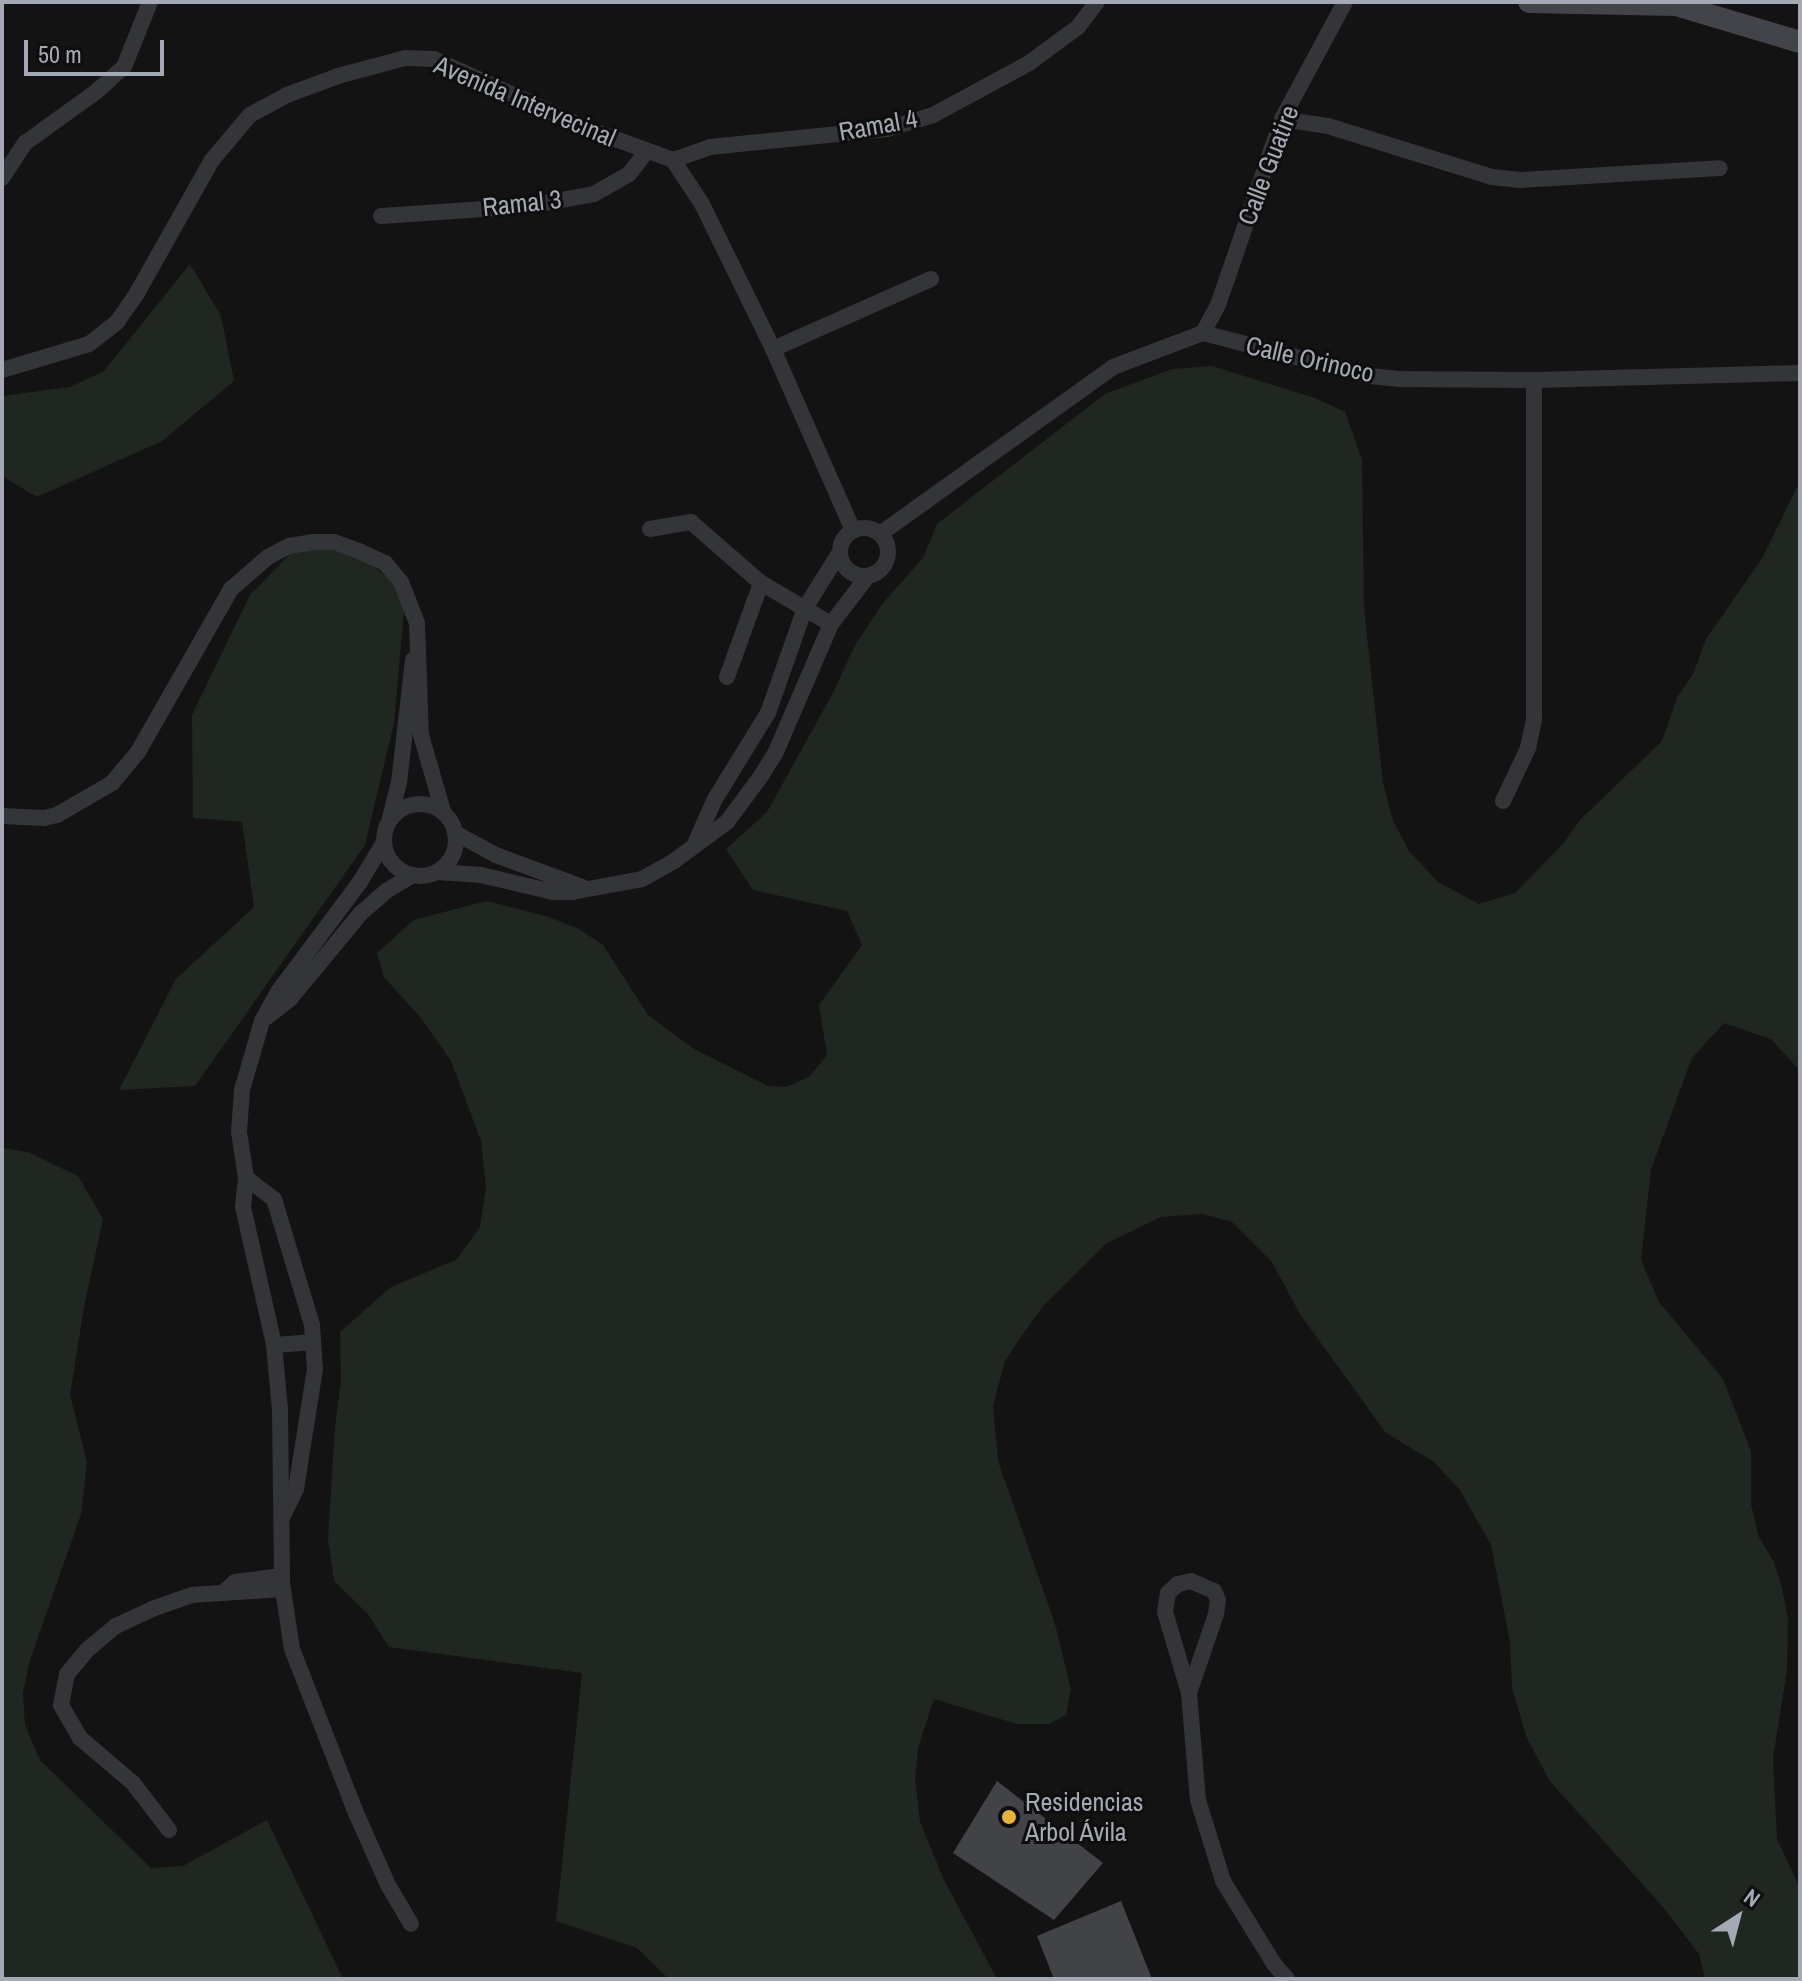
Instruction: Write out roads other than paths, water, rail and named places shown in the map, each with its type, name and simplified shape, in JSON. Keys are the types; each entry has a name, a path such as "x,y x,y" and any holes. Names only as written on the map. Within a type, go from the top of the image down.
{"street":[{"path":"2,178 25,143 97,91 124,67 150,2"},
{"name":"Ramal 4","path":"673,160 710,147 887,129 933,115 1029,63 1078,27 1097,2"},
{"name":"Calle Guatire","path":"1203,333 1218,305 1282,119 1345,2"},
{"path":"1529,2 1676,5 1800,42"},
{"name":"Avenida Intervecinal","path":"2,370 89,344 117,322 137,293 191,191 231,136 250,115 287,95 338,76 405,58 434,59 588,129 673,160"},
{"path":"1282,119 1328,126 1492,177 1520,180 1720,168"},
{"name":"Ramal 3","path":"381,216 528,206 594,194 629,174 647,151"},
{"path":"673,160 702,204 773,349 853,530"},
{"path":"773,349 931,279"},
{"path":"880,534 1113,367 1203,333"},
{"name":"Calle Orinoco","path":"1203,333 1370,376 1534,380 1800,373"},
{"path":"1503,801 1528,748 1534,719 1534,380"},
{"path":"650,529 691,522 761,583 831,624"},
{"path":"262,1021 290,999 361,913 386,891 413,875 437,872 481,875 553,892 587,889 642,879 674,861 695,842 727,822 761,776 798,705 831,624 868,576 881,568 888,555 880,534 870,528 853,530 843,539 840,552 805,608 768,713 738,761 695,842"},
{"path":"2,816 44,818 57,815 112,783 138,752 231,589 247,571 289,546 334,542 385,563 401,582 410,603 417,623 421,735 443,811 455,833 496,855 587,889"},
{"path":"840,552 849,570 868,576"},
{"path":"727,677 761,583"},
{"path":"411,1924 388,1885 292,1649 282,1582 280,1410 274,1345 243,1207 246,1178 239,1132 242,1090 262,1021 278,992 360,882 384,842 399,783 410,670 417,647"},
{"path":"738,761 745,775 761,776"},
{"path":"390,820 407,806 419,804 443,811"},
{"path":"437,872 453,854 455,833"},
{"path":"384,842 392,863 413,875"},
{"path":"246,1178 274,1199 307,1299 313,1342 315,1369 296,1489 281,1521"},
{"path":"274,1345 313,1342"},
{"path":"1189,1693 1218,1600 1214,1591 1191,1581 1178,1584 1168,1593 1165,1612 1189,1693 1198,1800 1223,1881 1274,1964 1287,1979"},
{"path":"169,1830 133,1783 80,1738 61,1705 67,1674 87,1650 116,1626 192,1595 224,1592 235,1582 282,1582"}],"place":[{"name":"Residencias Arbol Ávila","path":"1009,1817"}]}
